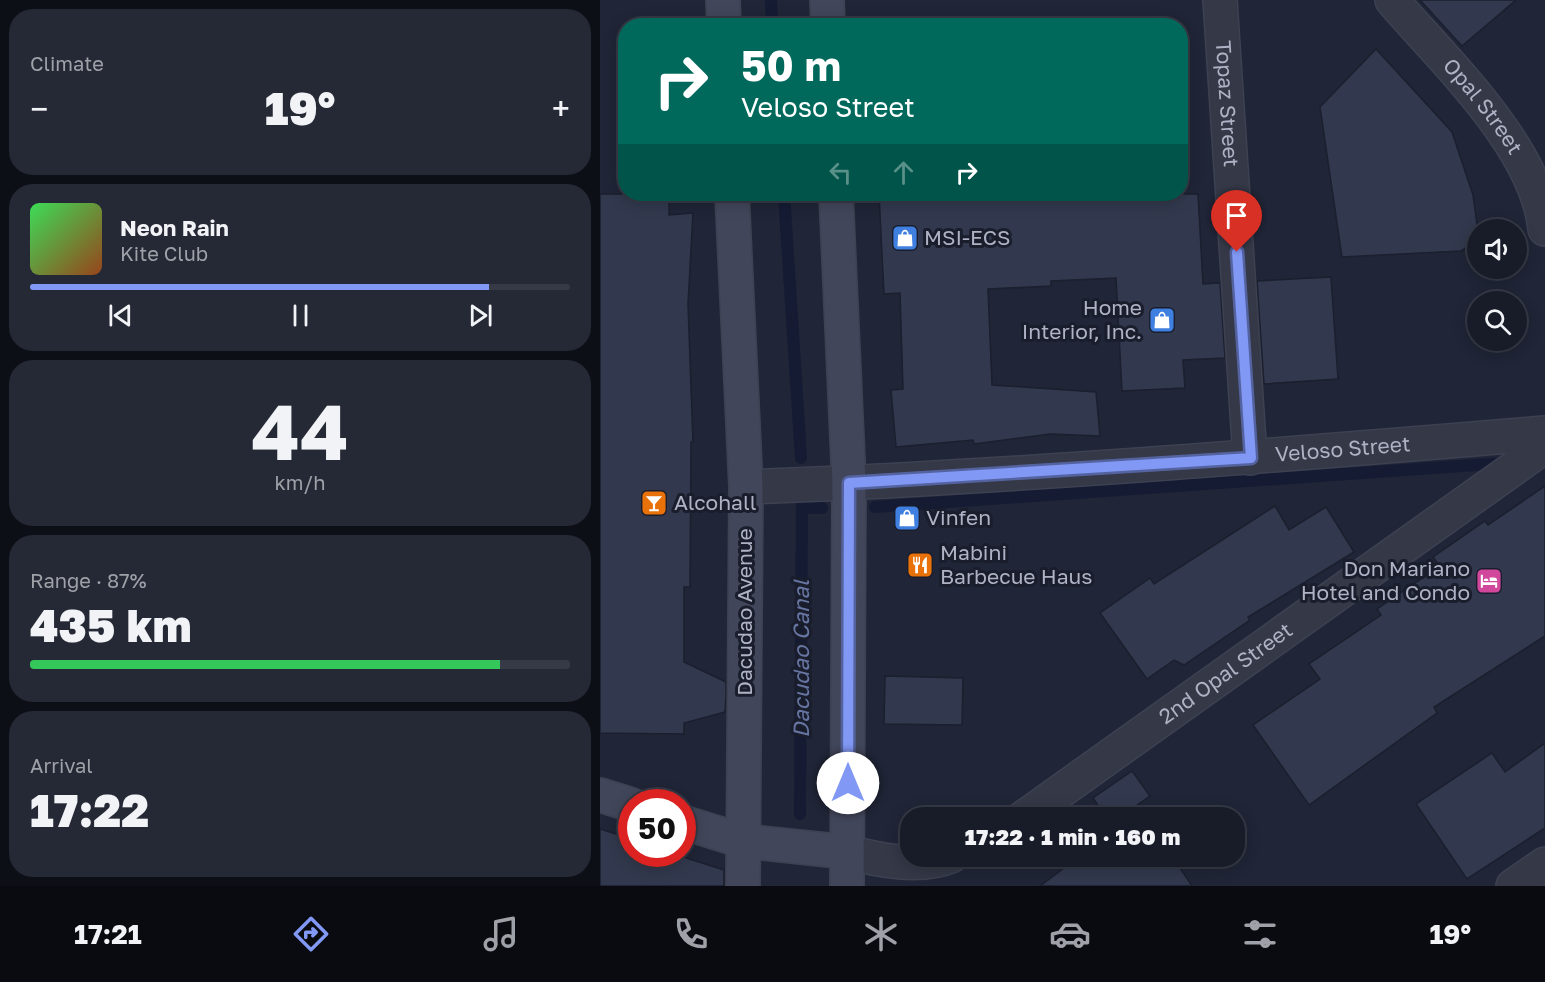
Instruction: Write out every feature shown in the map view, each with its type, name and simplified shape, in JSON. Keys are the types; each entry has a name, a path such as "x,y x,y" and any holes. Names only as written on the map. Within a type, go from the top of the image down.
{"main road":[{"path":"723,0 724,18"},
{"path":"827,0 828,18"},
{"name":"Dacudao Avenue","path":"732,201 746,487 743,886"},
{"path":"836,201 849,483 847,886"},
{"path":"600,795 618,801"},
{"path":"696,826 743,841 847,852"}],"street":[{"name":"Topaz Street","path":"1220,0 1251,458"},
{"name":"Opal Street","path":"1392,0 1514,144 1534,183 1545,229"},
{"name":"Veloso Street","path":"746,487 849,483 1251,458 1545,433"},
{"name":"2nd Opal Street","path":"1038,807 1545,446"},
{"path":"847,852 877,860 900,861"},
{"path":"1513,886 1545,864"}],"building":[{"path":"1420,0 1516,0 1462,46"},
{"path":"1376,49 1452,132 1473,195 1476,219 1467,219 1467,247 1461,251 1342,257 1320,107"},
{"path":"600,194 618,194 618,201 669,201 669,215 693,213 688,304 693,442 691,442 690,587 684,587 684,662 726,682 726,697 725,712 684,723 684,734 600,733"},
{"path":"1188,194 1198,194 1203,284 1220,283 1225,358 1183,360 1185,388 1122,391 1116,278 1051,281 1051,286 988,289 992,385 1096,392 1100,436 1050,434 974,444 973,440 896,447 891,390 903,389 900,293 884,294 879,201 1188,201"},
{"path":"1331,277 1338,379 1264,384 1257,281"},
{"path":"1545,486 1545,636 1434,707 1437,713 1309,805 1253,725 1320,679 1309,664 1381,615 1377,609 1440,566 1433,557 1485,521 1488,525"},
{"path":"1275,506 1289,530 1326,507 1354,552 1248,617 1250,620 1184,665 1174,660 1147,679 1100,613 1150,578 1154,584"},
{"path":"885,676 963,678 962,725 884,724"},
{"path":"1545,743 1545,828 1467,879 1416,804 1492,753 1505,772"},
{"path":"1132,771 1150,796 1137,807 1099,807 1093,798"},
{"path":"600,829 618,835 618,867 696,867 696,861 724,870 724,886 600,886"},
{"path":"1065,867 1179,867 1192,886 1040,886"}],"waterway":[{"name":"Dacudao Canal","path":"771,0 772,18"},
{"name":"Dacudao Canal","path":"784,201 801,458"},
{"path":"875,507 1504,463"},
{"name":"Dacudao Canal","path":"800,814 802,505"},
{"path":"802,508 822,508"}],"place":[{"name":"MSI-ECS","path":"905,238"},
{"name":"Home Interior, Inc.","path":"1162,320"},
{"name":"Alcohall","path":"654,503"},
{"name":"Vinfen","path":"907,518"},
{"name":"Mabini Barbecue Haus","path":"920,565"},
{"name":"Don Mariano Hotel and Condo","path":"1489,581"}],"route":[{"path":"848,783 849,483 1251,458 1237,252"}]}
